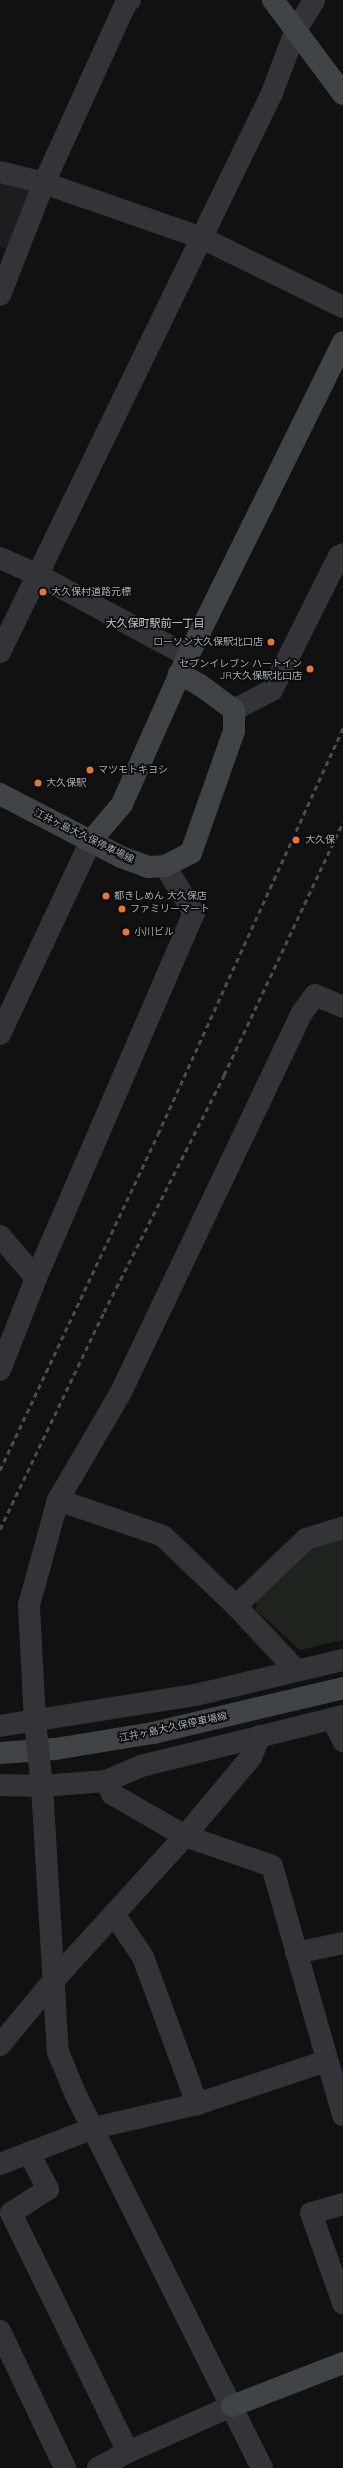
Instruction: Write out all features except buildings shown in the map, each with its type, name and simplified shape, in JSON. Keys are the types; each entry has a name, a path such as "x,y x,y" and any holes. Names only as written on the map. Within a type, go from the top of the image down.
{"street":[{"path":"273,0 295,32 343,94"},
{"path":"0,652 272,94 295,32 314,0"},
{"path":"0,295 44,183 126,1"},
{"path":"0,172 44,183 202,238 343,307"},
{"path":"0,1034 91,841 122,804 183,665 343,342"},
{"path":"0,558 38,575 183,665 200,685 234,710 272,690 339,556 343,554"},
{"name":"江井ヶ島大久保停車場線","path":"0,794 121,857 148,867 165,866 191,853 234,731 234,710"},
{"path":"0,1370 36,1278 194,913 165,866"},
{"path":"262,2468 58,2052 42,1786 35,1721 29,1605 58,1500 121,1392 302,1013 315,995 343,1007"},
{"path":"0,1236 36,1278"},
{"path":"58,1500 163,1536 236,1606 296,1670"},
{"path":"236,1606 306,1539 343,1528"},
{"path":"0,1726 196,1695 343,1660"},
{"name":"江井ヶ島大久保停車場線","path":"0,1753 55,1750 152,1733 343,1688"},
{"path":"0,1785 42,1786 106,1781 141,1766 338,1717 343,1741"},
{"path":"0,2044 53,1980 185,1836 251,1757 260,1736"},
{"path":"106,1781 112,1794 185,1836 272,1866 326,2061 343,2115"},
{"path":"114,1914 143,1957 197,2104"},
{"path":"296,1953 343,1943"},
{"path":"0,2164 94,2128 197,2104 326,2061"},
{"path":"29,2153 48,2189 11,2213 114,2462 232,2406 343,2364"},
{"path":"343,2204 311,2213 343,2302"},
{"path":"0,2331 65,2468"}],"shaded area":[{"path":"0,182 30,191 11,251 0,247"},
{"path":"343,1538 343,1640 300,1650 256,1610 257,1598 306,1547"}],"railway":[{"path":"0,1470 158,1134 343,728"},
{"path":"0,1529 104,1312 224,1075 343,822"}],"place":[{"name":"大久保村道路元標","path":"43,592"},
{"name":"ローソン大久保駅北口店","path":"271,642"},
{"name":"セブンイレブン ハートイン JR大久保駅北口店","path":"310,669"},
{"name":"マツモトキヨシ","path":"90,770"},
{"name":"大久保駅","path":"38,783"},
{"name":"大久保","path":"296,840"},
{"name":"都きしめん 大久保店","path":"106,896"},
{"name":"ファミリーマート","path":"122,909"},
{"name":"小川ビル","path":"126,932"}],"district":[{"name":"大久保町駅前一丁目","path":"155,623"}]}
